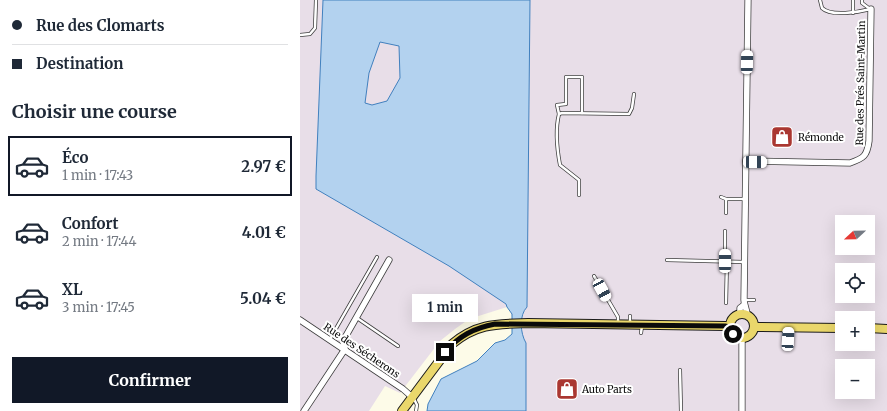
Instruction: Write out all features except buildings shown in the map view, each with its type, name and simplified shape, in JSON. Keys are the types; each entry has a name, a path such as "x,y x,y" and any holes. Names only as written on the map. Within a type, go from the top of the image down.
{"main road":[{"path":"737,315 744,315 753,320 754,331 749,336 742,338 736,336 731,331 730,327 732,320 737,315"},
{"path":"402,411 445,352 460,337 472,330 484,326 508,323 528,323 630,325 642,329 730,327"},
{"path":"754,327 835,328"},
{"path":"875,328 887,329"}],"street":[{"path":"744,315 747,309 744,302 748,0"},
{"name":"Rue des Prés Saint-Martin","path":"746,161 850,163 860,159 868,152 871,9"},
{"path":"304,411 345,349 343,341 390,260"},
{"name":"Rue des Sécherons","path":"300,320 345,349 412,396"},
{"path":"742,338 742,411"}],"lane":[{"path":"300,35 310,34 315,28 316,0"},
{"path":"820,0 822,8 828,12 853,13 871,9"},
{"path":"853,0 853,13"},
{"path":"862,0 862,3 871,9"},
{"path":"579,195 580,180 560,165 557,150 557,120 559,114 557,105 566,104 566,77 582,77 582,113"},
{"path":"559,114 562,112 629,114 632,108 634,94"},
{"path":"721,197 726,199 745,199"},
{"path":"726,199 726,213"},
{"path":"725,231 726,303"},
{"path":"330,340 377,257"},
{"path":"667,260 745,262"},
{"path":"594,276 618,317 618,325"},
{"path":"744,302 754,300"},
{"path":"630,316 630,325"},
{"path":"356,318 398,346"},
{"path":"788,328 788,339"},
{"path":"680,370 681,411"},
{"path":"412,396 416,402 416,411"}],"shaded area":[{"path":"300,0 887,0 887,411 526,411 526,343 522,334 522,317 512,317 510,310 507,307 469,319 455,329 440,341 400,393 385,386 369,411 300,411"}],"water":[{"path":"323,0 530,0 527,307 524,310 521,324 522,334 526,343 526,411 427,411 428,404 441,379 477,361 495,343 505,340 512,334 512,314 506,304 449,266 316,189","holes":["380,42 399,46 400,78 387,101 372,105 365,103 369,73"]}],"place":[{"name":"Rémonde","path":"782,137"},
{"name":"Auto Parts","path":"567,389"}],"route":[{"path":"445,352 460,337 472,330 495,324 528,323 725,326 730,327 733,334"}]}
